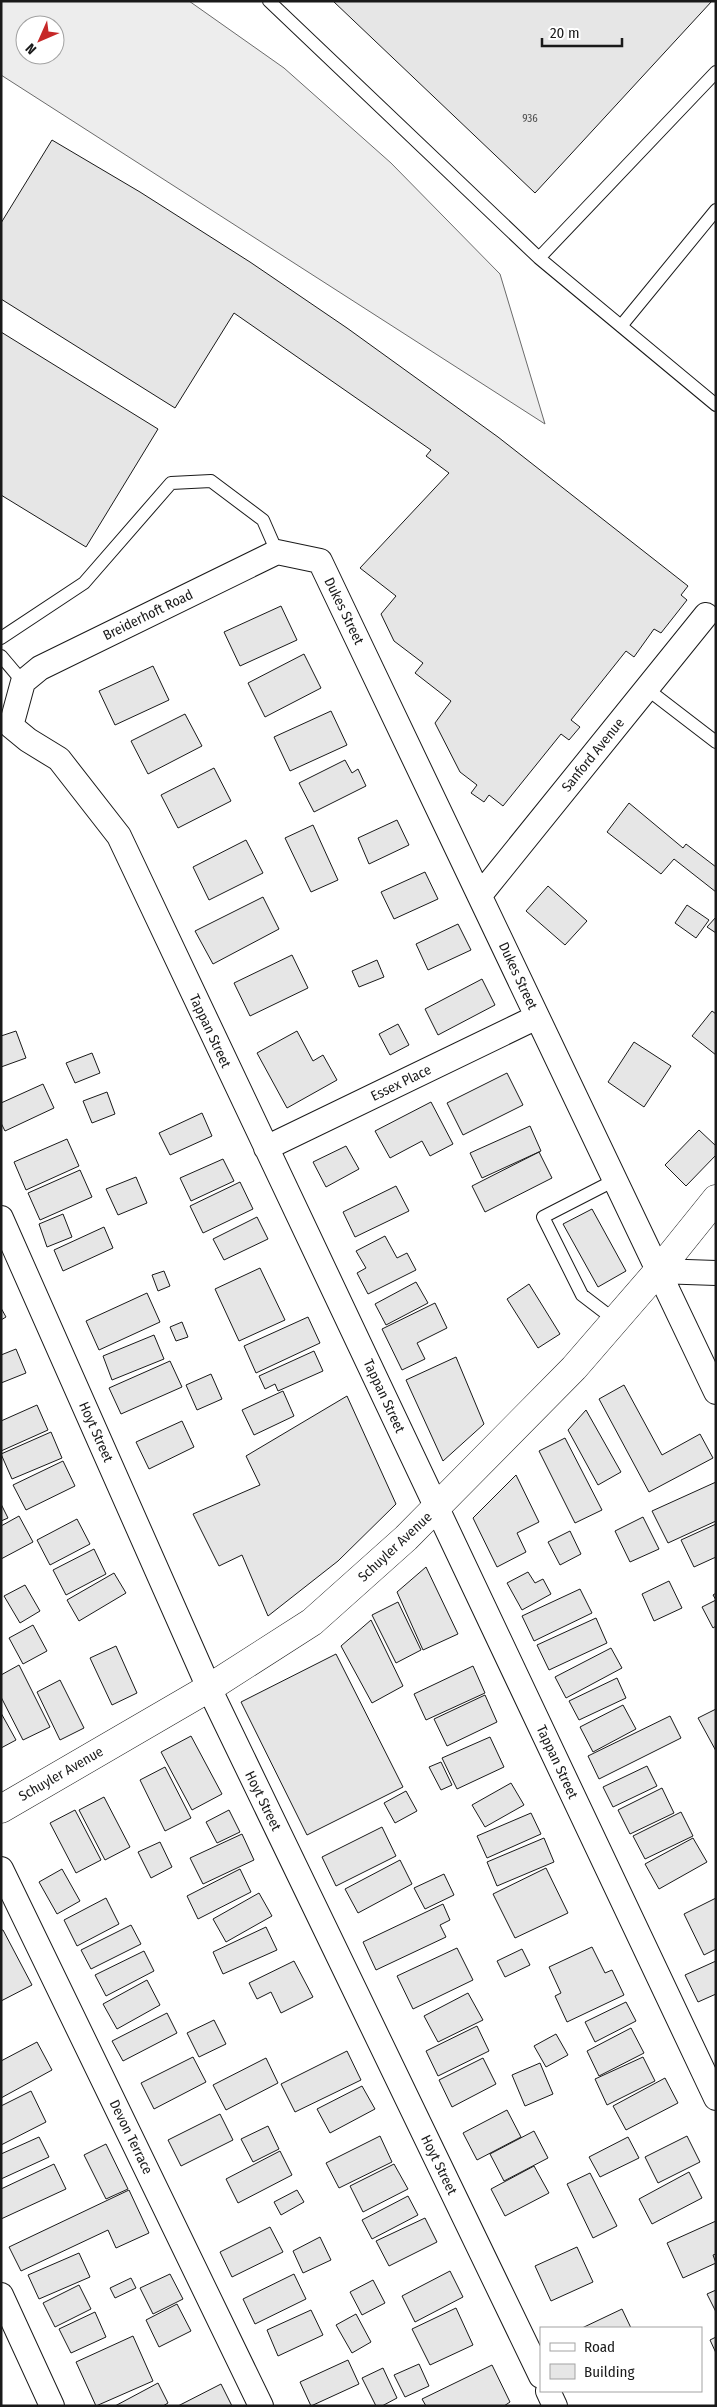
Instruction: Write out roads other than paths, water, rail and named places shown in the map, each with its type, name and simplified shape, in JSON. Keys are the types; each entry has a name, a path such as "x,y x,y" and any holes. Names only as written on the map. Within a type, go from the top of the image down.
{"main road":[{"name":"Schuyler Avenue","path":"1,1809 209,1688 312,1622 437,1508 574,1368 616,1321 716,1199"}],"street":[{"name":"Dukes Street","path":"277,552 320,561 716,1392"},
{"name":"Breiderhoft Road","path":"22,682 40,668 277,552"},
{"name":"Sanford Avenue","path":"480,895 706,615"},
{"path":"6,728 22,682"},
{"name":"Tappan Street","path":"6,728 59,759 119,836 716,2098"},
{"name":"Essex Place","path":"266,1148 537,1017"},
{"name":"Hoyt Street","path":"1,1218 209,1688 540,2374"},
{"path":"658,1271 716,1273"},
{"name":"Devon Terrace","path":"1,1869 261,2406"},
{"path":"1,2295 52,2406"},
{"path":"548,2392 555,2406"}],"lane":[{"path":"269,1 539,258 716,405"},
{"path":"539,258 716,72"},
{"path":"621,326 716,210"},
{"path":"1,638 84,583 172,484 211,481 263,520 277,552"},
{"path":"1,656 22,682"},
{"path":"646,689 716,742"},
{"path":"615,1180 543,1216 582,1295 616,1321"}]}
